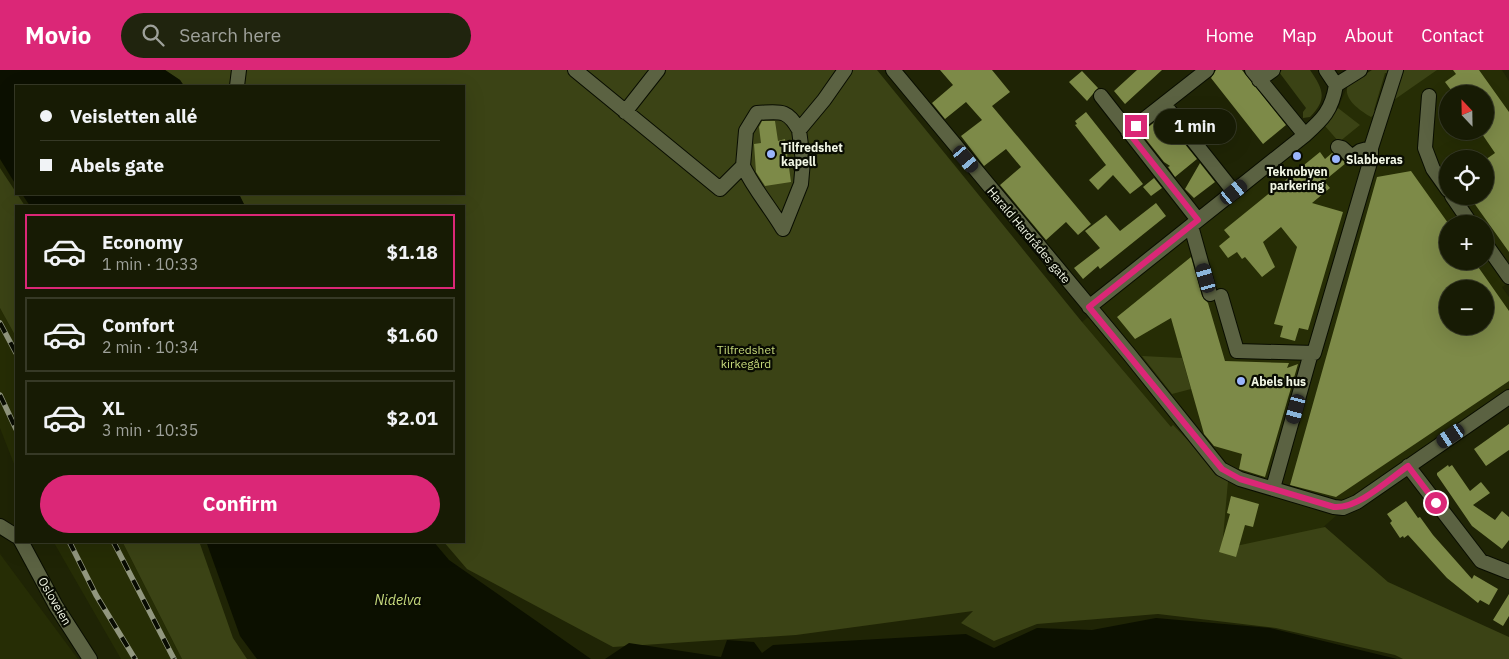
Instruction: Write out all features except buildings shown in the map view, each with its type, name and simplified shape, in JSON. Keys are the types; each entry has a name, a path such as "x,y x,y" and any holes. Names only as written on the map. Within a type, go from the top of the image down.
{"street":[{"path":"237,85 239,70"},
{"path":"575,70 720,189 743,166"},
{"path":"626,112 658,70"},
{"path":"799,130 824,100 845,70"},
{"name":"Harald Hardrådes gate","path":"893,70 1222,469 1240,479 1334,507 1344,508 1356,502 1509,397"},
{"path":"1128,132 1207,70"},
{"path":"1273,70 1256,75 1305,135"},
{"path":"1089,307 1305,135 1328,112 1334,98 1336,86 1326,70"},
{"path":"1336,86 1360,70"},
{"path":"1273,488 1311,353 1314,353 1371,159 1371,148 1396,70"},
{"path":"1102,96 1194,223 1215,295 1237,352 1311,353"},
{"path":"1429,96 1425,148 1433,169 1439,177"},
{"path":"1164,104 1234,192"},
{"path":"782,112 792,119 799,130 803,161 801,184 783,229 764,198 754,189 743,166 746,131 757,114 782,112"},
{"path":"1338,147 1342,148 1352,157 1360,151 1371,148"},
{"path":"1494,256 1509,277"},
{"path":"1408,466 1481,561 1509,572"},
{"path":"0,526 15,535"},
{"name":"Osloveien","path":"22,543 56,606 90,659"}],"shaded area":[{"path":"1372,70 1502,70 1509,81 1509,283 1502,287 1509,297 1509,388 1372,484 1294,553 1201,551 1082,322 1325,126 1338,108 1348,85"},
{"path":"0,308 15,335 15,466 0,428"},
{"path":"54,543 123,543 182,659 121,659"},
{"path":"0,554 78,659 0,659"}],"green space":[{"name":"Tilfredshet kirkegård","path":"165,70 877,70 1082,322 1171,427 1173,425 1228,481 1222,549 1325,527 1388,582 1509,637 1509,659 1403,659 1395,655 1276,628 1158,614 1037,624 994,641 961,623 973,611 796,635 613,647 467,569 445,543 465,543 465,205 244,205 239,195 465,195 465,85 183,85 180,80"},
{"path":"1282,70 1310,70 1318,83 1322,94 1321,99 1316,111 1310,117 1303,118 1303,112 1306,108 1279,72"},
{"path":"1372,70 1391,70 1390,74 1385,73 1374,110 1378,112 1371,117 1350,100 1347,90 1348,85"},
{"path":"1401,70 1437,70 1391,102"},
{"path":"1338,108 1360,125 1339,142 1325,126"},
{"path":"0,168 15,191 15,195 18,195 24,205 15,205 15,335 0,308"},
{"path":"1142,356 1182,358 1191,389 1172,394"},
{"path":"123,543 200,543 233,638 247,659 182,659"}],"water":[{"path":"0,70 165,70 180,80 183,85 15,85 15,183 0,159"},
{"path":"23,195 240,195 244,205 29,205"},
{"name":"Nidelva","path":"207,543 435,543 449,560 591,659 257,659 240,636"},
{"path":"1156,618 1270,628 1397,659 605,659 629,643 721,657 727,640 754,642 762,653 773,645 966,634 994,648 1037,628 1092,630"}],"railway":[{"path":"0,323 15,351"},
{"path":"0,395 15,427"},
{"path":"70,543 96,595 135,659"},
{"path":"114,543 174,659"}],"place":[{"name":"Tilfredshet kapell","path":"771,154"},
{"name":"Teknobyen parkering","path":"1297,156"},
{"name":"Slabberas","path":"1336,159"},
{"name":"Abels hus","path":"1241,381"}],"route":[{"path":"1136,126 1128,132 1198,220 1089,307 1222,469 1240,479 1334,507 1344,508 1356,502 1408,466 1436,503"}]}
